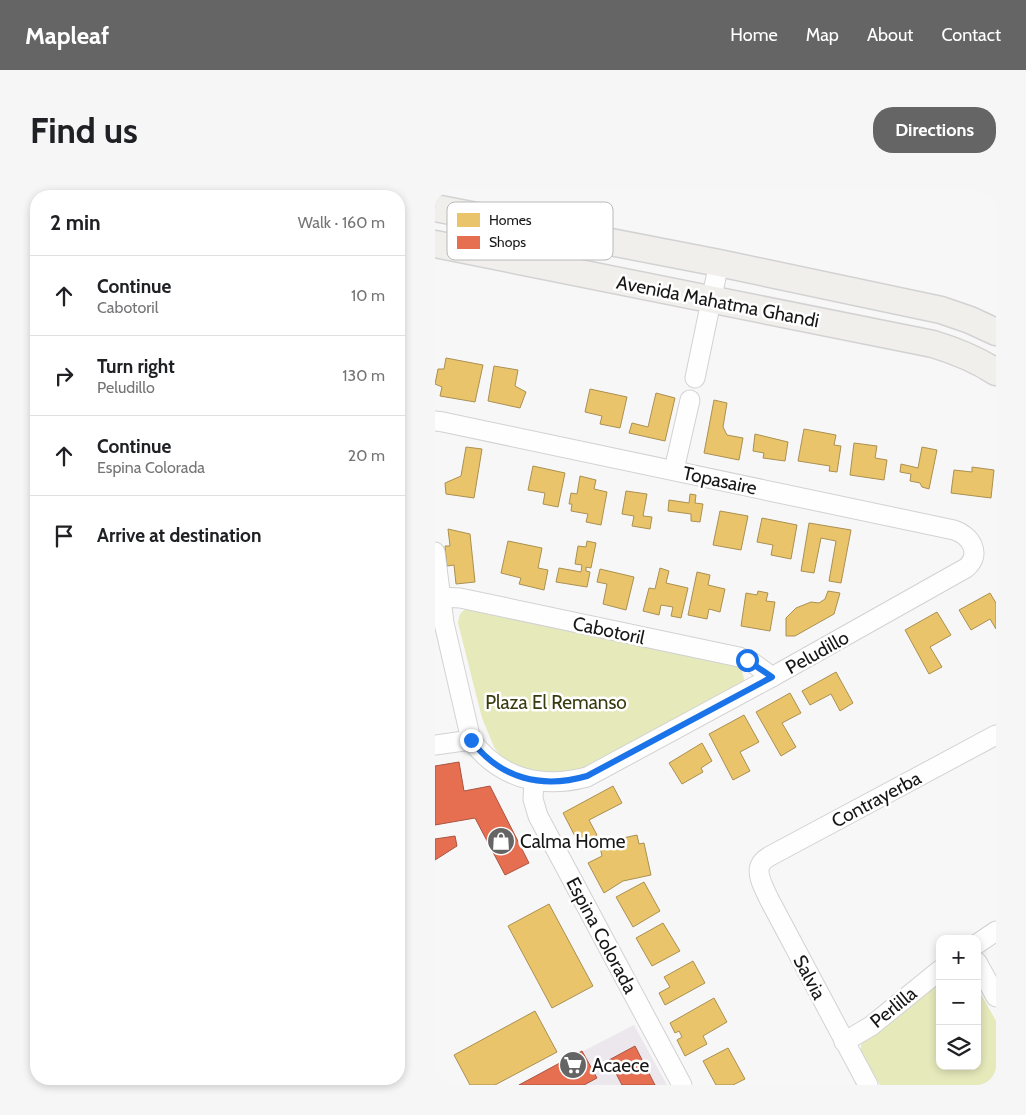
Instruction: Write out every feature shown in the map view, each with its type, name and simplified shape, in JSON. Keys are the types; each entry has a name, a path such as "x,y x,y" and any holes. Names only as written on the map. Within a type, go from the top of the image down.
{"main road":[{"name":"Avenida Mahatma Ghandi","path":"613,242 941,310 996,332"},
{"name":"Avenida Mahatma Ghandi","path":"514,260 933,344 980,361 996,372"}],"street":[{"path":"695,378 719,263"},
{"path":"674,470 690,400"},
{"name":"Topasaire","path":"435,421 961,532 971,542 974,550 973,561 966,568"},
{"path":"435,552 444,623 471,740 435,745"},
{"name":"Peludillo","path":"471,740 478,750 501,767 523,778 535,781 569,782 587,776 772,677 966,568"},
{"name":"Cabotoril","path":"440,597 460,598 739,657 753,663 772,677"},
{"name":"Contrayerba","path":"759,866 761,862 770,856 996,735"},
{"name":"Espina Colorada","path":"535,781 533,799 538,816 682,1085"},
{"name":"Salvia","path":"759,866 763,886 769,899 868,1085"},
{"path":"981,941 996,931"},
{"path":"981,969 996,997"},
{"name":"Perlilla","path":"844,1042 871,1026 936,973"}],"shaded area":[{"path":"634,1025 667,1085 517,1085"}],"green space":[{"name":"Plaza El Remanso","path":"471,608 737,666 742,671 745,683 581,773 532,772 500,756 494,747 482,718 458,623 461,613"},
{"path":"936,981 936,1070 981,1070 981,994 996,1021 996,1085 880,1085 861,1051 861,1044"}],"building: Homes":[{"path":"446,358 483,365 475,402 440,396 442,387 435,384 438,369 444,369"},
{"path":"494,366 518,370 515,386 526,392 520,408 488,401"},
{"path":"590,389 627,397 620,428 600,424 602,416 585,412"},
{"path":"656,393 675,398 665,441 629,433 632,423 648,427"},
{"path":"714,400 727,403 723,427 727,435 743,438 739,460 704,453"},
{"path":"804,429 836,435 834,445 841,446 837,472 829,471 830,466 798,461"},
{"path":"755,434 788,442 785,461 763,458 764,453 753,451"},
{"path":"854,443 877,446 875,458 887,460 884,480 850,475"},
{"path":"466,447 482,449 474,498 446,494 445,483 461,476"},
{"path":"922,447 937,450 929,489 922,487 920,483 910,481 911,474 900,472 901,464 918,468"},
{"path":"533,466 565,473 558,507 543,504 545,493 528,490"},
{"path":"972,467 994,470 991,498 951,493 954,470 972,472"},
{"path":"580,476 596,480 594,489 607,492 601,525 586,522 588,514 571,511 572,504 569,504 571,493 577,494"},
{"path":"626,491 647,494 643,516 652,517 650,529 632,526 634,516 622,514"},
{"path":"690,494 696,495 695,503 703,504 700,522 691,521 691,514 668,511 669,500 689,503"},
{"path":"720,511 748,516 741,550 713,545"},
{"path":"762,518 797,525 791,559 771,555 773,545 757,542"},
{"path":"809,523 851,530 841,583 829,581 836,541 821,538 814,573 801,571"},
{"path":"448,529 470,534 475,582 456,584 454,565 447,566 445,546 450,546"},
{"path":"508,541 542,548 538,568 548,570 544,590 519,584 521,578 501,573"},
{"path":"587,541 596,543 591,568 586,567 586,571 590,572 587,587 556,582 559,568 581,572 582,565 575,564 578,546 586,547"},
{"path":"660,568 669,571 666,583 688,588 681,618 671,616 673,607 661,605 659,615 643,611 649,588 655,589"},
{"path":"600,569 634,577 626,610 603,604 607,584 597,582"},
{"path":"697,572 710,575 708,585 725,589 720,612 709,609 707,619 688,615"},
{"path":"758,591 768,593 766,601 775,602 770,631 741,626 746,593 757,595"},
{"path":"828,591 840,593 834,614 795,636 786,636 786,618 796,608 811,602 819,603 825,599"},
{"path":"990,593 996,603 996,629 990,619 971,630 959,610"},
{"path":"937,612 951,635 930,647 942,667 929,674 905,630"},
{"path":"836,672 853,703 840,711 831,694 810,705 802,691"},
{"path":"790,693 801,713 782,723 796,747 781,756 756,712"},
{"path":"744,715 759,742 740,752 750,771 733,780 709,734"},
{"path":"702,743 712,761 701,768 703,772 682,784 669,763"},
{"path":"613,786 622,803 589,820 597,835 579,844 563,813"},
{"path":"637,835 639,844 644,843 651,875 623,881 604,893 588,863 602,856 600,847 610,845 609,841"},
{"path":"644,882 660,911 633,927 616,897"},
{"path":"549,904 593,986 552,1008 508,926"},
{"path":"663,923 680,951 652,966 636,938"},
{"path":"693,961 705,983 665,1005 659,993 670,987 664,977"},
{"path":"714,998 727,1022 703,1036 707,1044 685,1056 677,1040 682,1037 679,1031 675,1033 670,1023"},
{"path":"535,1011 557,1052 495,1085 470,1085 454,1055"},
{"path":"728,1048 745,1079 733,1085 716,1085 703,1061"}],"building: Shops":[{"path":"459,762 464,791 490,786 529,863 505,875 475,818 435,825 435,766"},
{"path":"455,836 457,846 435,860 435,839"},
{"path":"635,1046 655,1085 622,1085 609,1060"},
{"name":"Acaece","path":"582,1051 597,1078 584,1085 519,1085"}],"place":[{"name":"Calma Home","path":"501,841"},
{"name":"Acaece","path":"573,1065"}],"route":[{"path":"471,740 478,750 488,758 523,778 535,781 569,782 587,776 772,677 747,660"}]}
